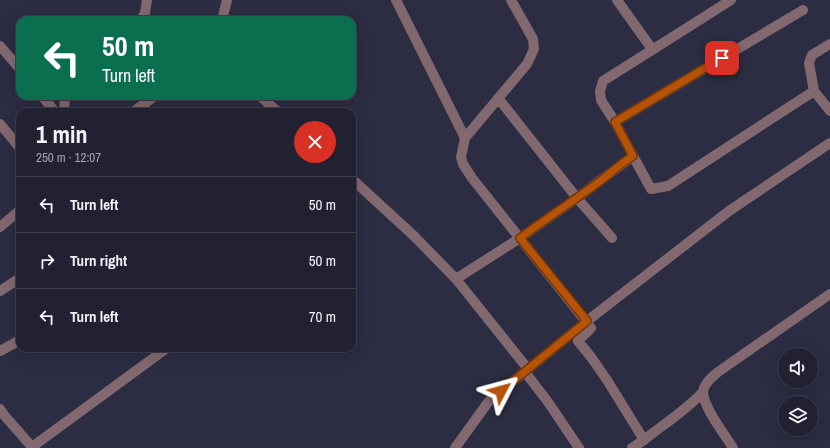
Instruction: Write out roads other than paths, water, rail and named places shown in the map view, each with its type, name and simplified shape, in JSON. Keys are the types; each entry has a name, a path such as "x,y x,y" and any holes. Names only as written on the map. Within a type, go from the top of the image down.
{"street":[{"path":"143,16 147,0"},
{"path":"223,16 227,0"},
{"path":"396,0 465,138"},
{"path":"511,0 533,38 534,49 527,64 465,138 461,157 463,164 472,178 587,321 591,328 578,341 591,356 644,440"},
{"path":"617,0 652,49"},
{"path":"731,0 602,81 600,91 602,100 651,188 668,186 814,91"},
{"path":"615,122 803,10"},
{"path":"830,44 812,55 809,63 814,91 830,111"},
{"path":"0,46 16,64"},
{"path":"498,98 577,198 612,238"},
{"path":"45,100 52,108"},
{"path":"138,108 150,100"},
{"path":"264,100 274,108"},
{"path":"0,124 16,143"},
{"path":"456,448 489,401 587,321 728,211 830,142"},
{"path":"456,279 520,238 633,156"},
{"path":"356,183 414,236 456,279 527,370 579,448"},
{"path":"0,227 16,213"},
{"path":"0,291 16,281"},
{"path":"632,448 660,426 690,406 702,393 704,387 718,372 830,294"},
{"path":"0,350 16,342"},
{"path":"1,414 32,448 163,352"},
{"path":"702,393 705,404 733,448"}]}
